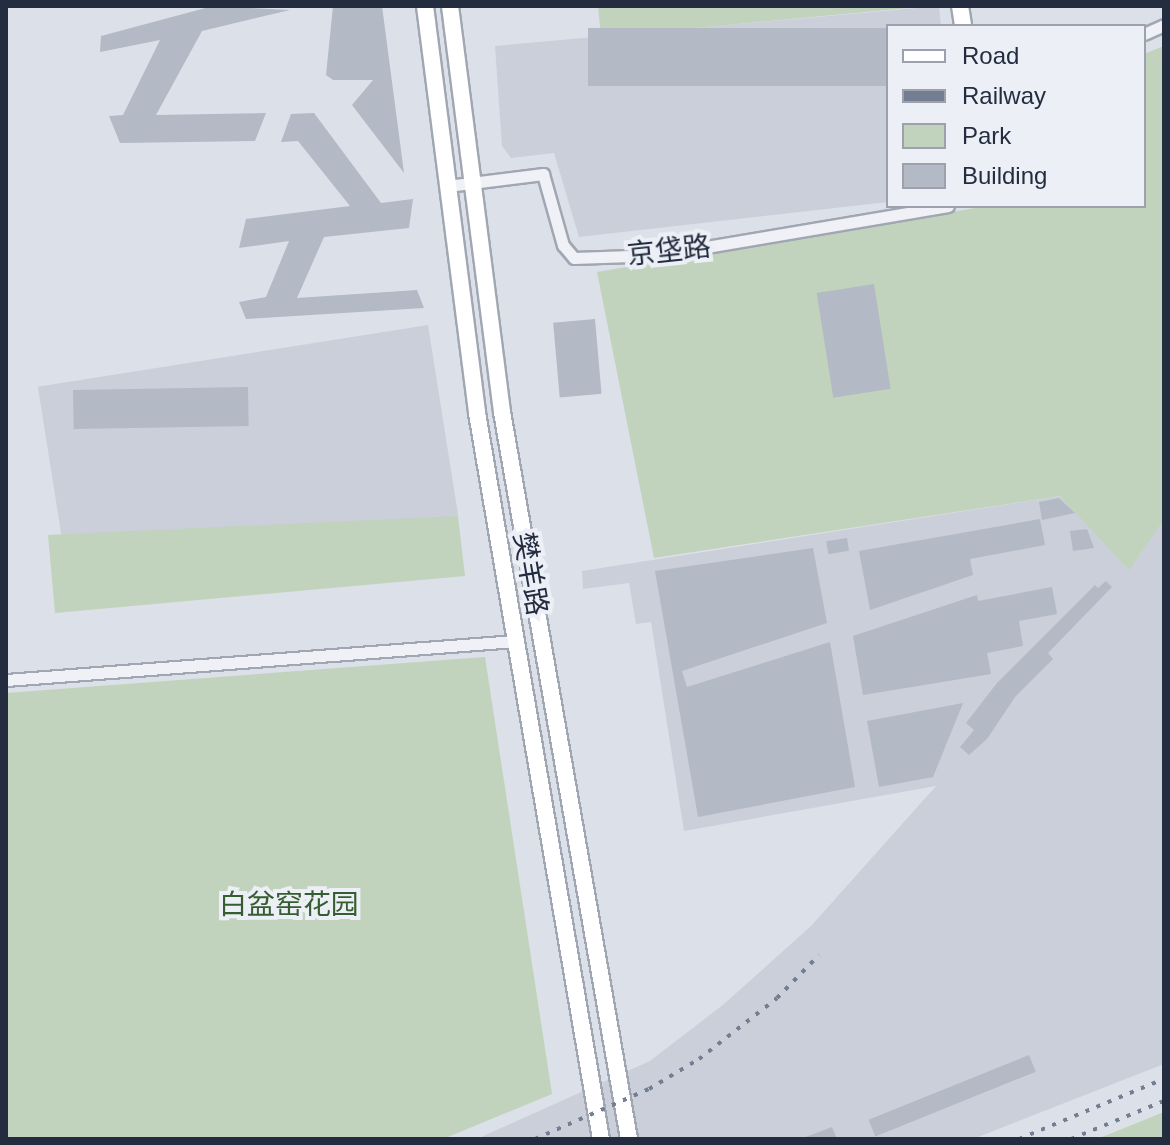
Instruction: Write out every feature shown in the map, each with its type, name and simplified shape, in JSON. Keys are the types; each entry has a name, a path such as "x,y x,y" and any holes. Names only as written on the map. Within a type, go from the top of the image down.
{"main road":[{"name":"樊羊路","path":"425,6 477,413 601,1139"},
{"name":"樊羊路","path":"450,6 470,183 502,412 629,1139"}],"street":[{"name":"京垡路","path":"447,186 543,174 563,245 574,258 659,255 936,208"},
{"path":"6,680 515,641"}],"shaded area":[{"path":"939,6 941,24 886,24 886,202 579,237 554,153 511,158 502,146 495,46"},
{"path":"428,325 458,516 68,577 38,387"},
{"path":"1061,496 1129,569 1164,520 1164,1064 973,1139 477,1139 650,1061 724,1004 811,926 936,786 684,831 651,622 636,624 629,583 583,589 582,571"}],"green space":[{"path":"598,6 929,6 601,37"},
{"path":"1164,46 1164,520 1129,570 1060,496 654,558 597,272 975,208 1146,208 1146,53"},
{"path":"458,516 465,576 55,613 48,535"},
{"name":"白盆窑花园","path":"485,657 552,1094 443,1139 6,1139 6,693"},
{"path":"1164,1112 1164,1139 1097,1139"}],"building":[{"path":"213,6 290,10 202,31 156,115 266,113 255,141 120,143 109,116 123,115 160,40 100,52 101,36"},
{"path":"333,6 382,6 404,173 352,105 373,80 333,80 326,75"},
{"path":"588,28 886,28 886,86 588,86"},
{"path":"314,113 381,203 413,199 409,228 324,237 297,298 417,290 424,308 246,319 239,302 266,297 289,241 239,248 246,219 350,206 298,141 281,142 291,114"},
{"path":"874,284 891,389 833,398 817,293"},
{"path":"595,319 602,394 560,397 553,323"},
{"path":"248,387 249,426 74,429 73,390"},
{"path":"1059,498 1075,513 1042,520 1039,502"},
{"path":"1040,519 1045,545 970,559 973,575 870,610 859,551"},
{"path":"1087,529 1094,548 1073,551 1070,531"},
{"path":"847,538 849,551 828,554 826,541"},
{"path":"813,548 827,623 682,671 687,687 830,642 855,787 698,817 655,571"},
{"path":"1106,581 1112,587 1048,653 1053,659 1015,697 987,739 969,755 960,747 974,730 966,723 997,683 1095,585 1098,588"},
{"path":"1052,587 1057,614 1019,621 1023,646 987,653 991,674 863,695 853,636 977,595 978,601"},
{"path":"963,703 933,777 879,787 867,721"},
{"path":"1029,1055 1036,1072 875,1136 869,1120"},
{"path":"832,1127 837,1139 803,1139 803,1138"}],"railway":[{"path":"535,1139 649,1089 699,1059 777,998 819,955"},
{"path":"1019,1139 1164,1079"},
{"path":"1071,1139 1164,1101"}]}
